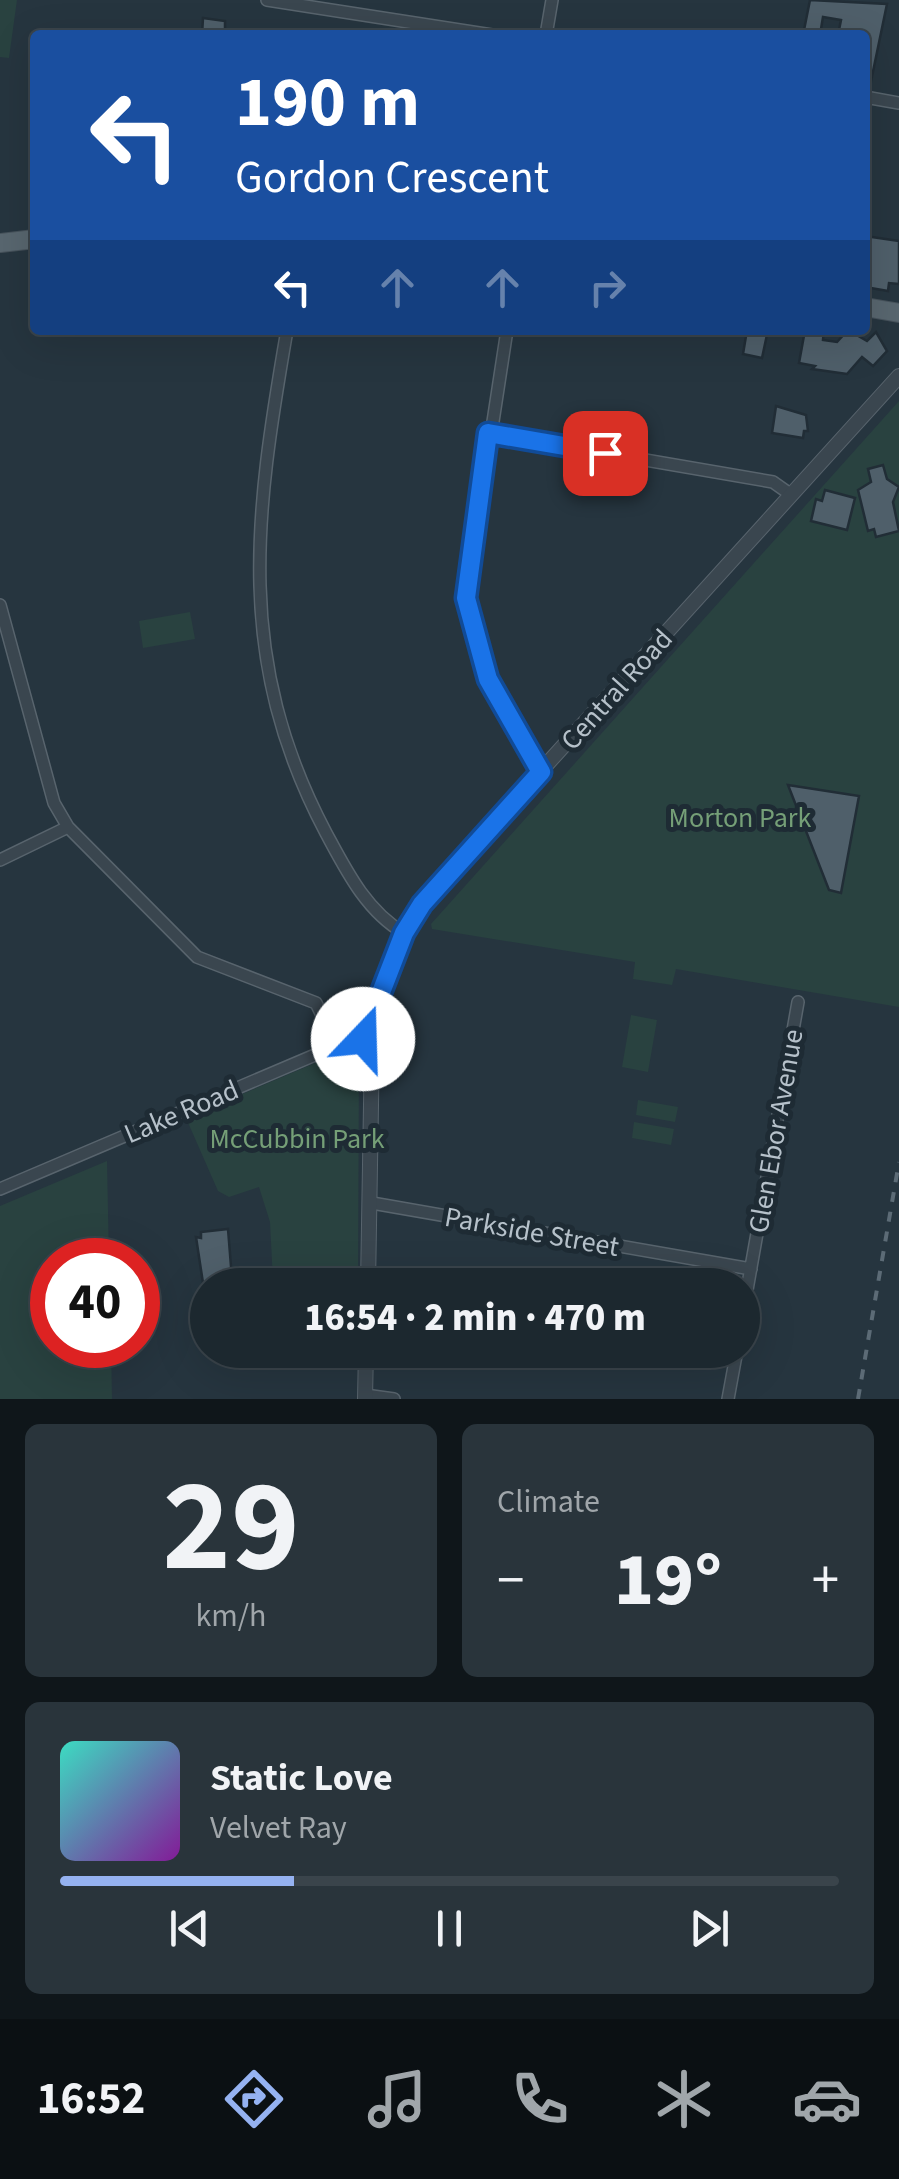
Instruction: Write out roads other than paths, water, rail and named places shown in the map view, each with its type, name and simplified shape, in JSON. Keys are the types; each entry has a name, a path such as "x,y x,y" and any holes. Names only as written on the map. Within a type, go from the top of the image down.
{"main road":[{"path":"0,243 30,240"},
{"path":"870,308 899,313"}],"street":[{"path":"268,0 460,30"},
{"path":"547,30 552,0"},
{"path":"870,98 899,103"},
{"path":"286,335 258,532 260,626 278,715 310,801 346,870 377,914 404,933"},
{"path":"506,335 488,433 466,598 488,679 541,772"},
{"name":"Central Road","path":"369,1268 372,1203 369,1036 404,933 422,904 899,376"},
{"path":"488,433 772,482 790,494"},
{"path":"0,605 54,804 68,826 198,958 316,1003 336,1044"},
{"path":"0,860 68,826"},
{"name":"Glen Ebor Avenue","path":"751,1268 798,1002"},
{"name":"Lake Road","path":"1,1185 336,1044 369,1036"},
{"name":"Parkside Street","path":"372,1203 745,1268"},
{"path":"366,1368 365,1397 394,1399"},
{"path":"728,1399 734,1368"}],"railway":[{"path":"858,1399 899,1162"}],"park label":[{"name":"Morton Park","path":"740,817"},
{"name":"McCubbin Park","path":"297,1138"}]}
